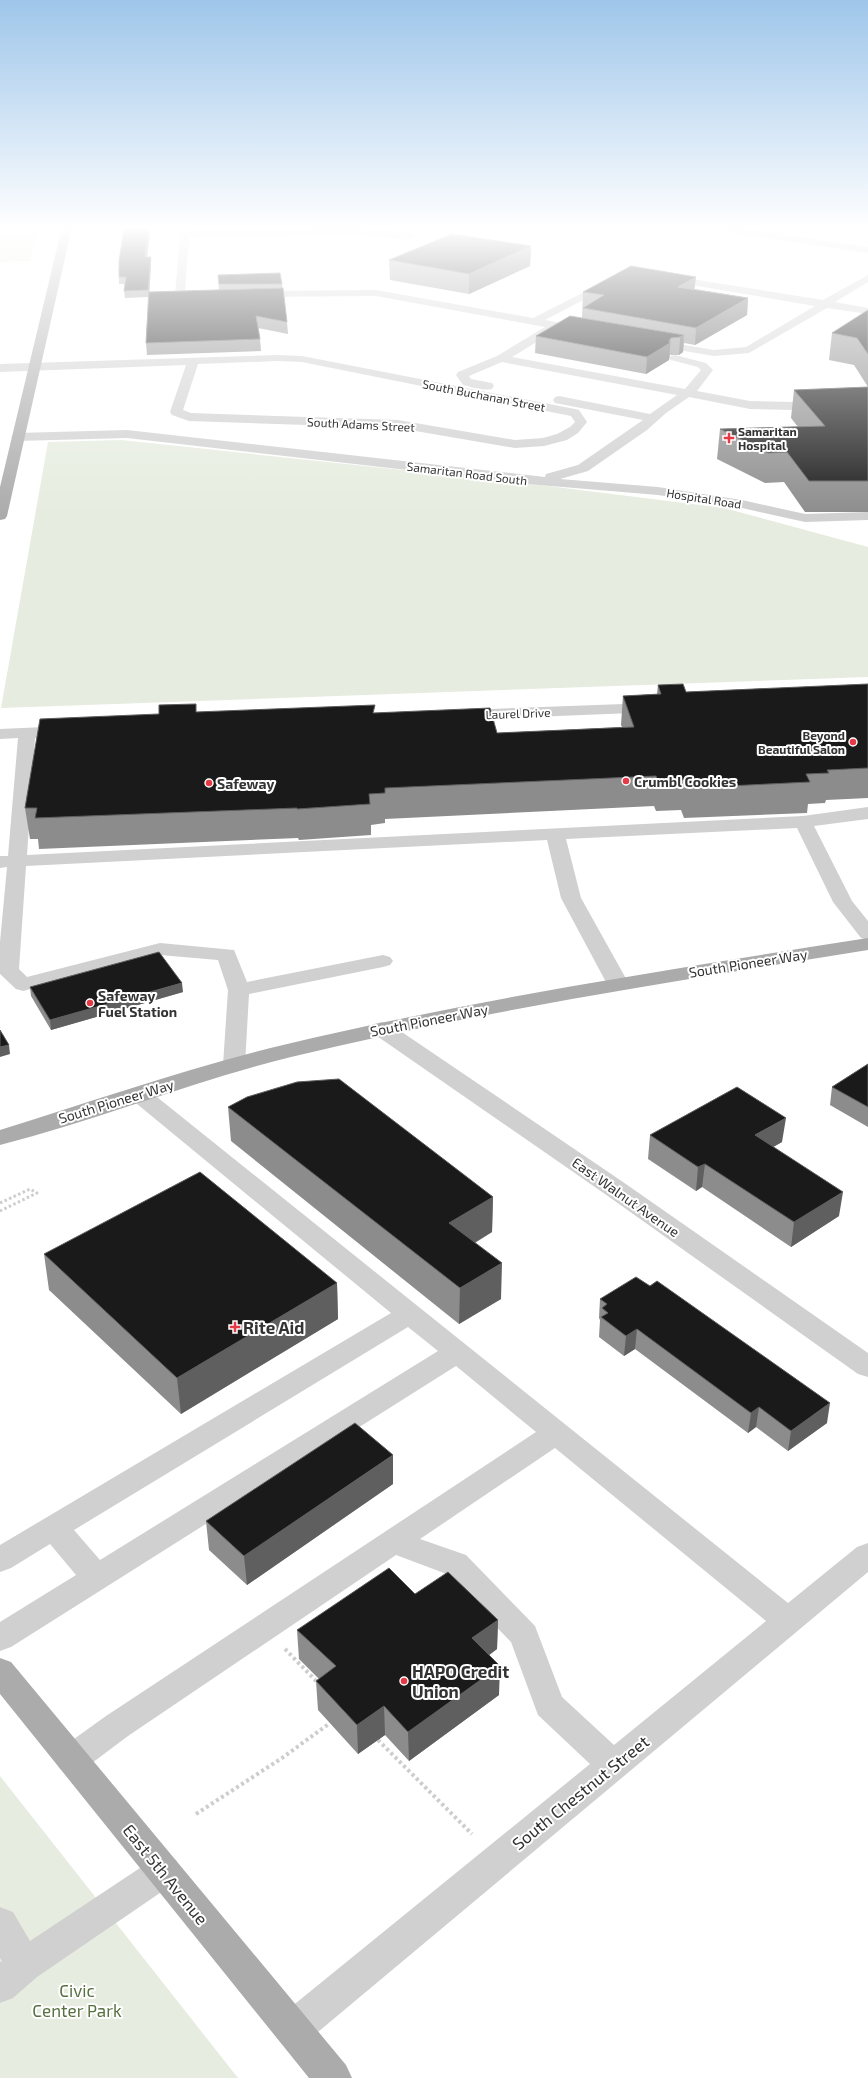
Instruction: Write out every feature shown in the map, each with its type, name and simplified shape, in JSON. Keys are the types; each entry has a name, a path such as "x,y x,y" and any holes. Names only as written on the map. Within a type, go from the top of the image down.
{"main road":[{"path":"0,516 44,324"},
{"name":"South Pioneer Way","path":"0,1138 234,1065 382,1029 618,984 868,944"},
{"name":"East 5th Avenue","path":"0,1671 333,2078"}],"street":[{"path":"551,324 596,332"},
{"path":"643,340 714,353 749,350 793,324"},
{"path":"556,325 501,358 462,375 463,378 467,382 651,418"},
{"path":"539,336 554,338"},
{"name":"Samaritan Road South","path":"17,437 127,434 539,481 583,468 643,427 651,418 692,390 707,370 702,365 682,359 652,354"},
{"path":"501,358 750,405 794,406 836,410 864,408 863,400 868,400"},
{"name":"South Buchanan Street","path":"0,368 302,359 575,413"},
{"name":"South Adams Street","path":"193,362 176,412 188,417 398,424 515,444 544,442 568,434 581,422 575,413"},
{"name":"Hospital Road","path":"539,481 658,491 742,504 805,518 868,516"},
{"name":"Laurel Drive","path":"447,716 670,707"},
{"path":"0,734 82,731"},
{"path":"27,733 8,862 8,970 23,985 160,949 227,954 239,990 234,1065"},
{"path":"8,862 803,822 868,813"},
{"path":"803,822 843,902 868,934"},
{"path":"555,834 572,898 618,984"},
{"path":"239,990 383,961"},
{"name":"East Walnut Avenue","path":"382,1029 614,1188 868,1367"},
{"path":"139,1094 788,1621"},
{"path":"0,1560 410,1314"},
{"path":"0,1638 457,1352"},
{"path":"72,1759 117,1726 556,1433"},
{"path":"54,1528 97,1578"},
{"path":"393,1542 455,1564 524,1635 549,1705 613,1765"},
{"name":"South Chestnut Street","path":"292,2029 868,1555"},
{"path":"0,1924 12,1975 164,1871"}],"path":[{"path":"0,1203 30,1189 37,1193 0,1212"},
{"path":"290,1643 283,1647 322,1688"},
{"path":"196,1814 282,1758 330,1723"},
{"path":"378,1740 472,1834"}],"green space":[{"path":"121,440 516,482 724,508 868,547 868,677 1,708 48,442"},
{"name":"Civic Center Park","path":"0,1776 238,2078 0,2078"}],"building":[{"path":"147,324 257,324 260,339 146,343"},
{"path":"556,324 618,324 684,335 671,338 669,341 670,343 647,357 536,336"},
{"path":"673,324 703,324 696,328"},
{"path":"846,324 868,324 868,354 857,338 832,333"},
{"path":"868,387 868,481 809,481 787,452 768,453 720,429 825,426 794,390"},
{"path":"683,684 686,692 868,684 868,768 827,770 829,773 806,774 810,782 687,788 684,780 658,781 656,776 385,788 385,793 369,794 370,804 297,809 35,818 37,808 25,808 40,719 159,714 159,705 196,704 196,712 375,705 373,713 490,708 497,733 634,727 623,696 661,694 658,685"},
{"name":"Safeway Fuel Station","path":"159,952 182,983 50,1020 30,987"},
{"path":"0,1030 9,1045 0,1047"},
{"path":"868,1064 868,1107 832,1087"},
{"path":"339,1079 493,1197 449,1223 502,1263 460,1288 228,1107 247,1097 297,1082"},
{"path":"737,1087 786,1118 755,1135 843,1192 794,1222 705,1164 698,1167 650,1135"},
{"name":"Rite Aid","path":"200,1172 337,1283 177,1378 44,1254"},
{"path":"636,1277 650,1286 657,1281 830,1403 791,1431 759,1407 751,1413 637,1329 626,1336 601,1317 608,1313 602,1308 607,1304 600,1299"},
{"path":"355,1423 393,1455 244,1556 206,1521"},
{"name":"HAPO Credit Union","path":"389,1568 415,1594 448,1572 498,1620 472,1638 500,1666 408,1732 384,1706 357,1725 316,1681 336,1666 297,1630"}],"place":[{"name":"Samaritan Hospital","path":"729,438"},
{"name":"Beyond Beautiful Salon","path":"853,742"},
{"name":"Crumbl Cookies","path":"626,781"},
{"name":"Safeway","path":"209,783"},
{"name":"Safeway Fuel Station","path":"90,1003"},
{"name":"Rite Aid","path":"235,1327"},
{"name":"HAPO Credit Union","path":"404,1681"}]}
